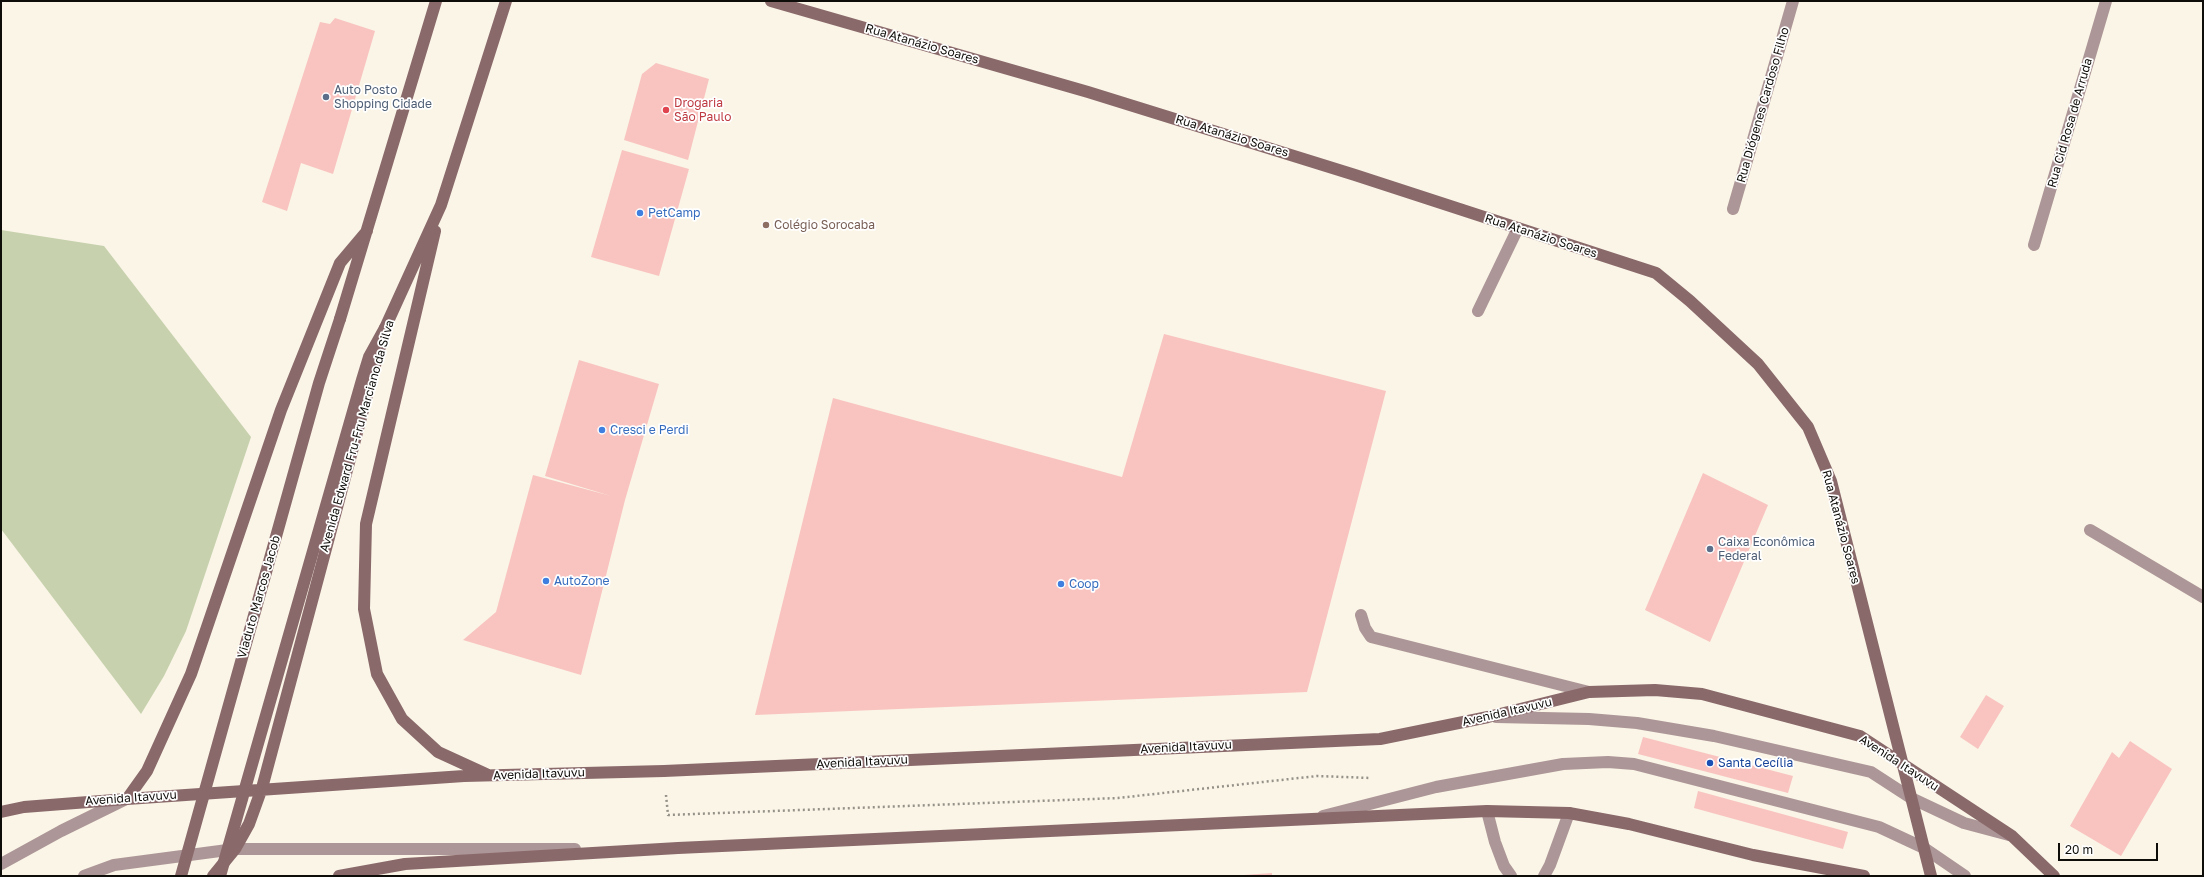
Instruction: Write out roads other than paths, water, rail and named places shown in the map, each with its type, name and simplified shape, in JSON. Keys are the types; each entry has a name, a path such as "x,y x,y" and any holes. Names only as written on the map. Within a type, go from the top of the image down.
{"main road":[{"path":"127,799 147,771 192,674 281,410 340,264 367,231 436,1"},
{"name":"Avenida Edward Fru-Fru Marciano da Silva","path":"262,788 385,328 441,205 506,1"},
{"name":"Rua Atanázio Soares","path":"771,1 1088,92 1355,175 1656,273 1690,301 1758,364 1808,427 1831,481 1901,762 1932,876"},
{"path":"441,205 366,524 364,609 377,674 402,719 438,752 489,775"},
{"name":"Viaduto Marcos Jacob","path":"181,876 319,383 367,231"},
{"path":"220,876 362,380 369,357 385,328"},
{"name":"Avenida Itavuvu","path":"1,812 24,807 262,788 489,775 672,770 1380,739 1488,717 1589,692 1655,690 1702,694 1860,736 2012,836 2054,876"},
{"path":"213,876 235,849 249,824 262,788"},
{"path":"339,876 405,864 678,848 1487,811 1569,813 1629,824 1753,855 1864,876"}],"street":[{"name":"Rua Diógenes Cardoso Filho","path":"1733,209 1793,1"},
{"name":"Rua Cid Rosa de Arruda","path":"2034,245 2106,1"},
{"path":"1478,312 1518,228"},
{"path":"2090,530 2203,597"},
{"path":"1361,615 1365,628 1372,637 1589,692"},
{"path":"1488,717 1624,721 1714,736 1871,772 1911,798 1964,823 2012,836"},
{"path":"1305,820 1436,787 1563,764 1608,762 1634,764 1872,825 1924,848 1965,876"},
{"path":"1,864 61,831 127,799"},
{"path":"1487,811 1495,842 1504,866 1511,876"},
{"path":"1544,876 1550,865 1569,813"},
{"path":"84,876 114,865 235,849 678,848"}],"place":[{"name":"Auto Posto Shopping Cidade","path":"326,97"},
{"name":"Drogaria São Paulo","path":"666,110"},
{"name":"PetCamp","path":"640,213"},
{"name":"Colégio Sorocaba","path":"766,225"},
{"name":"Cresci e Perdi","path":"602,430"},
{"name":"Caixa Econômica Federal","path":"1710,549"},
{"name":"AutoZone","path":"546,581"},
{"name":"Coop","path":"1061,584"},
{"name":"Santa Cecília","path":"1710,763"}]}
